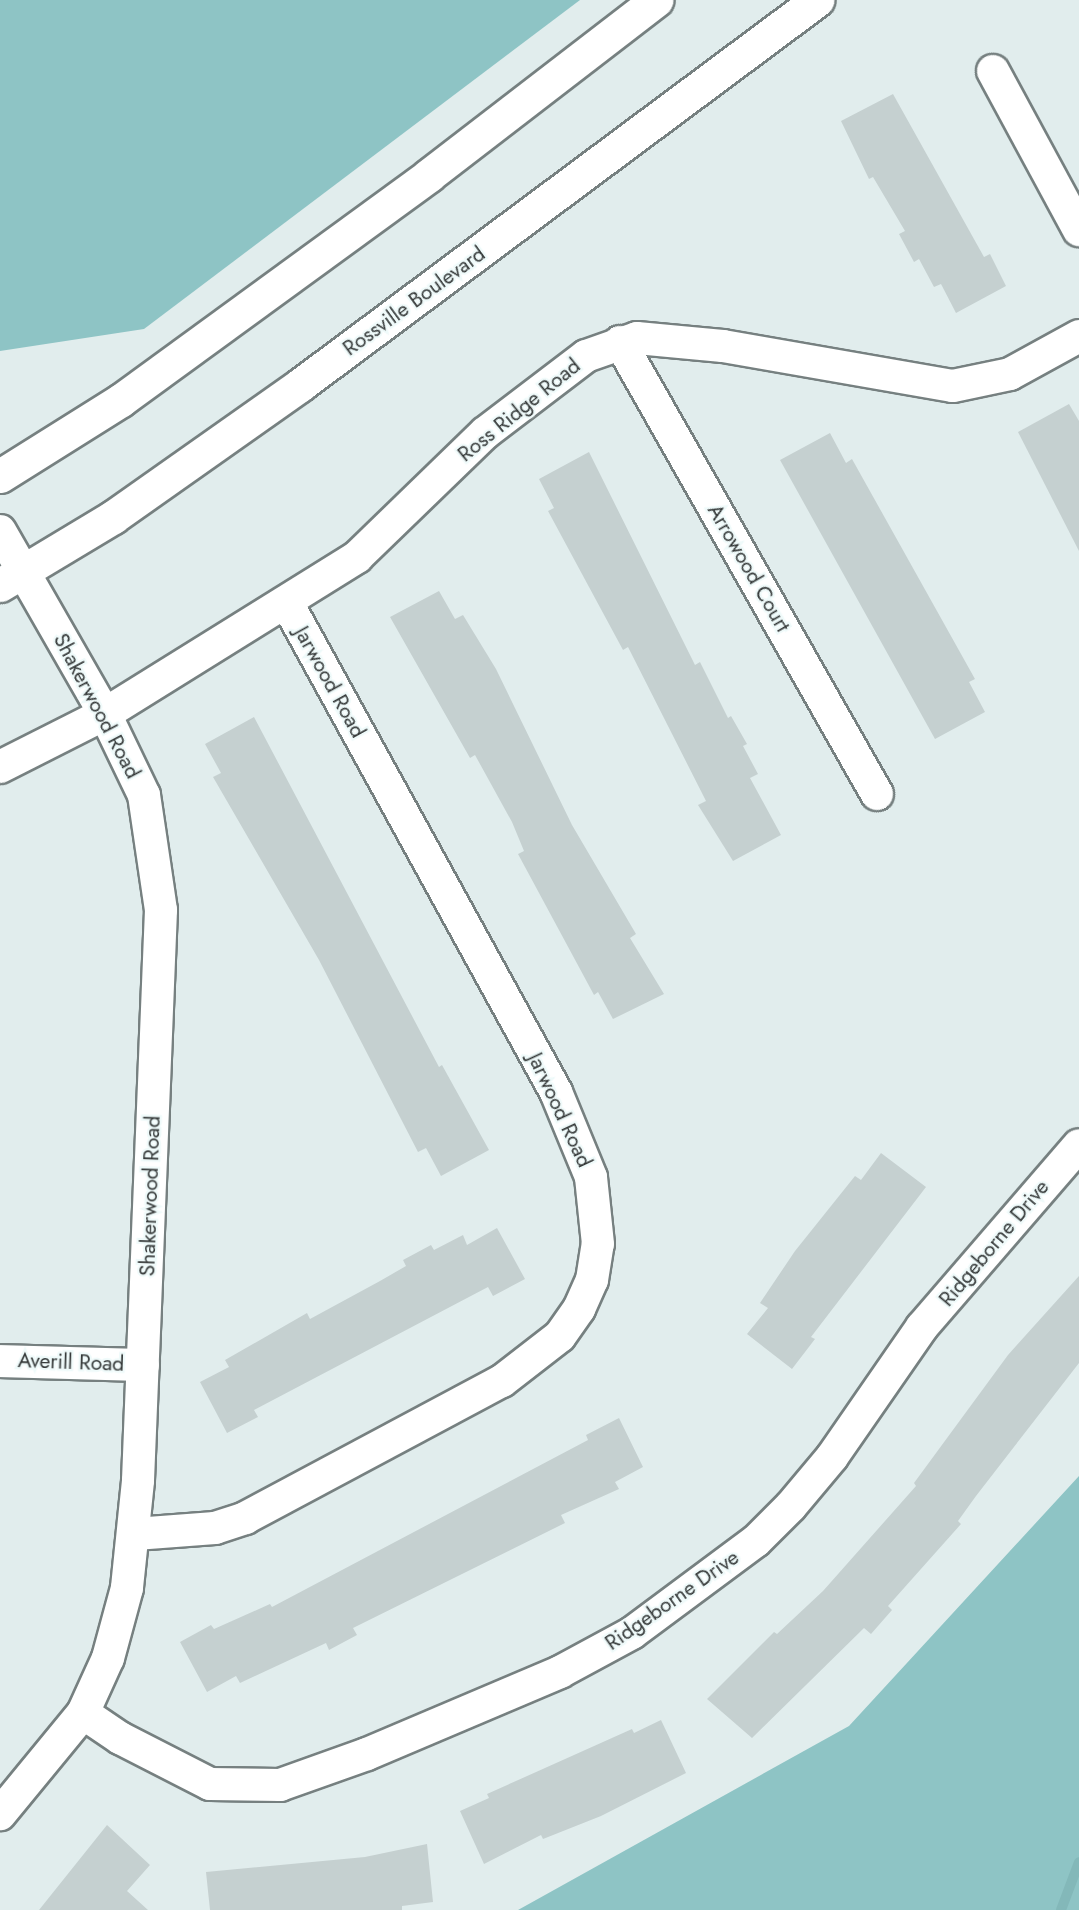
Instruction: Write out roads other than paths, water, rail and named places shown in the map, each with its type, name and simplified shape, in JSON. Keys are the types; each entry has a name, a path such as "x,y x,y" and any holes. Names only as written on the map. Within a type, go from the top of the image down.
{"main road":[{"path":"0,476 121,400 429,175 656,0"},
{"name":"Rossville Boulevard","path":"12,578 113,517 300,385 818,0"}],"street":[{"path":"993,71 1079,230"},
{"name":"Ross Ridge Road","path":"0,767 105,714 357,557 485,433 551,379 586,356 620,342 637,338 723,346 953,386 1010,374 1079,336"},
{"name":"Arrowood Court","path":"620,342 877,794"},
{"name":"Shakerwood Road","path":"0,531 12,578 105,714 144,795 161,910 135,1533 119,1623 83,1713 0,1814"},
{"name":"Jarwood Road","path":"135,1533 215,1528 244,1518 502,1381 560,1336 579,1309 592,1280 598,1244 591,1177 556,1092 286,603"},
{"name":"Ridgeborne Drive","path":"83,1713 120,1738 210,1784 280,1785 367,1754 560,1672 632,1633 756,1541 791,1506 832,1457 922,1327 1079,1145"},
{"name":"Averill Road","path":"0,1361 143,1365"}],"waterway":[{"path":"1061,1910 1079,1862"}]}
